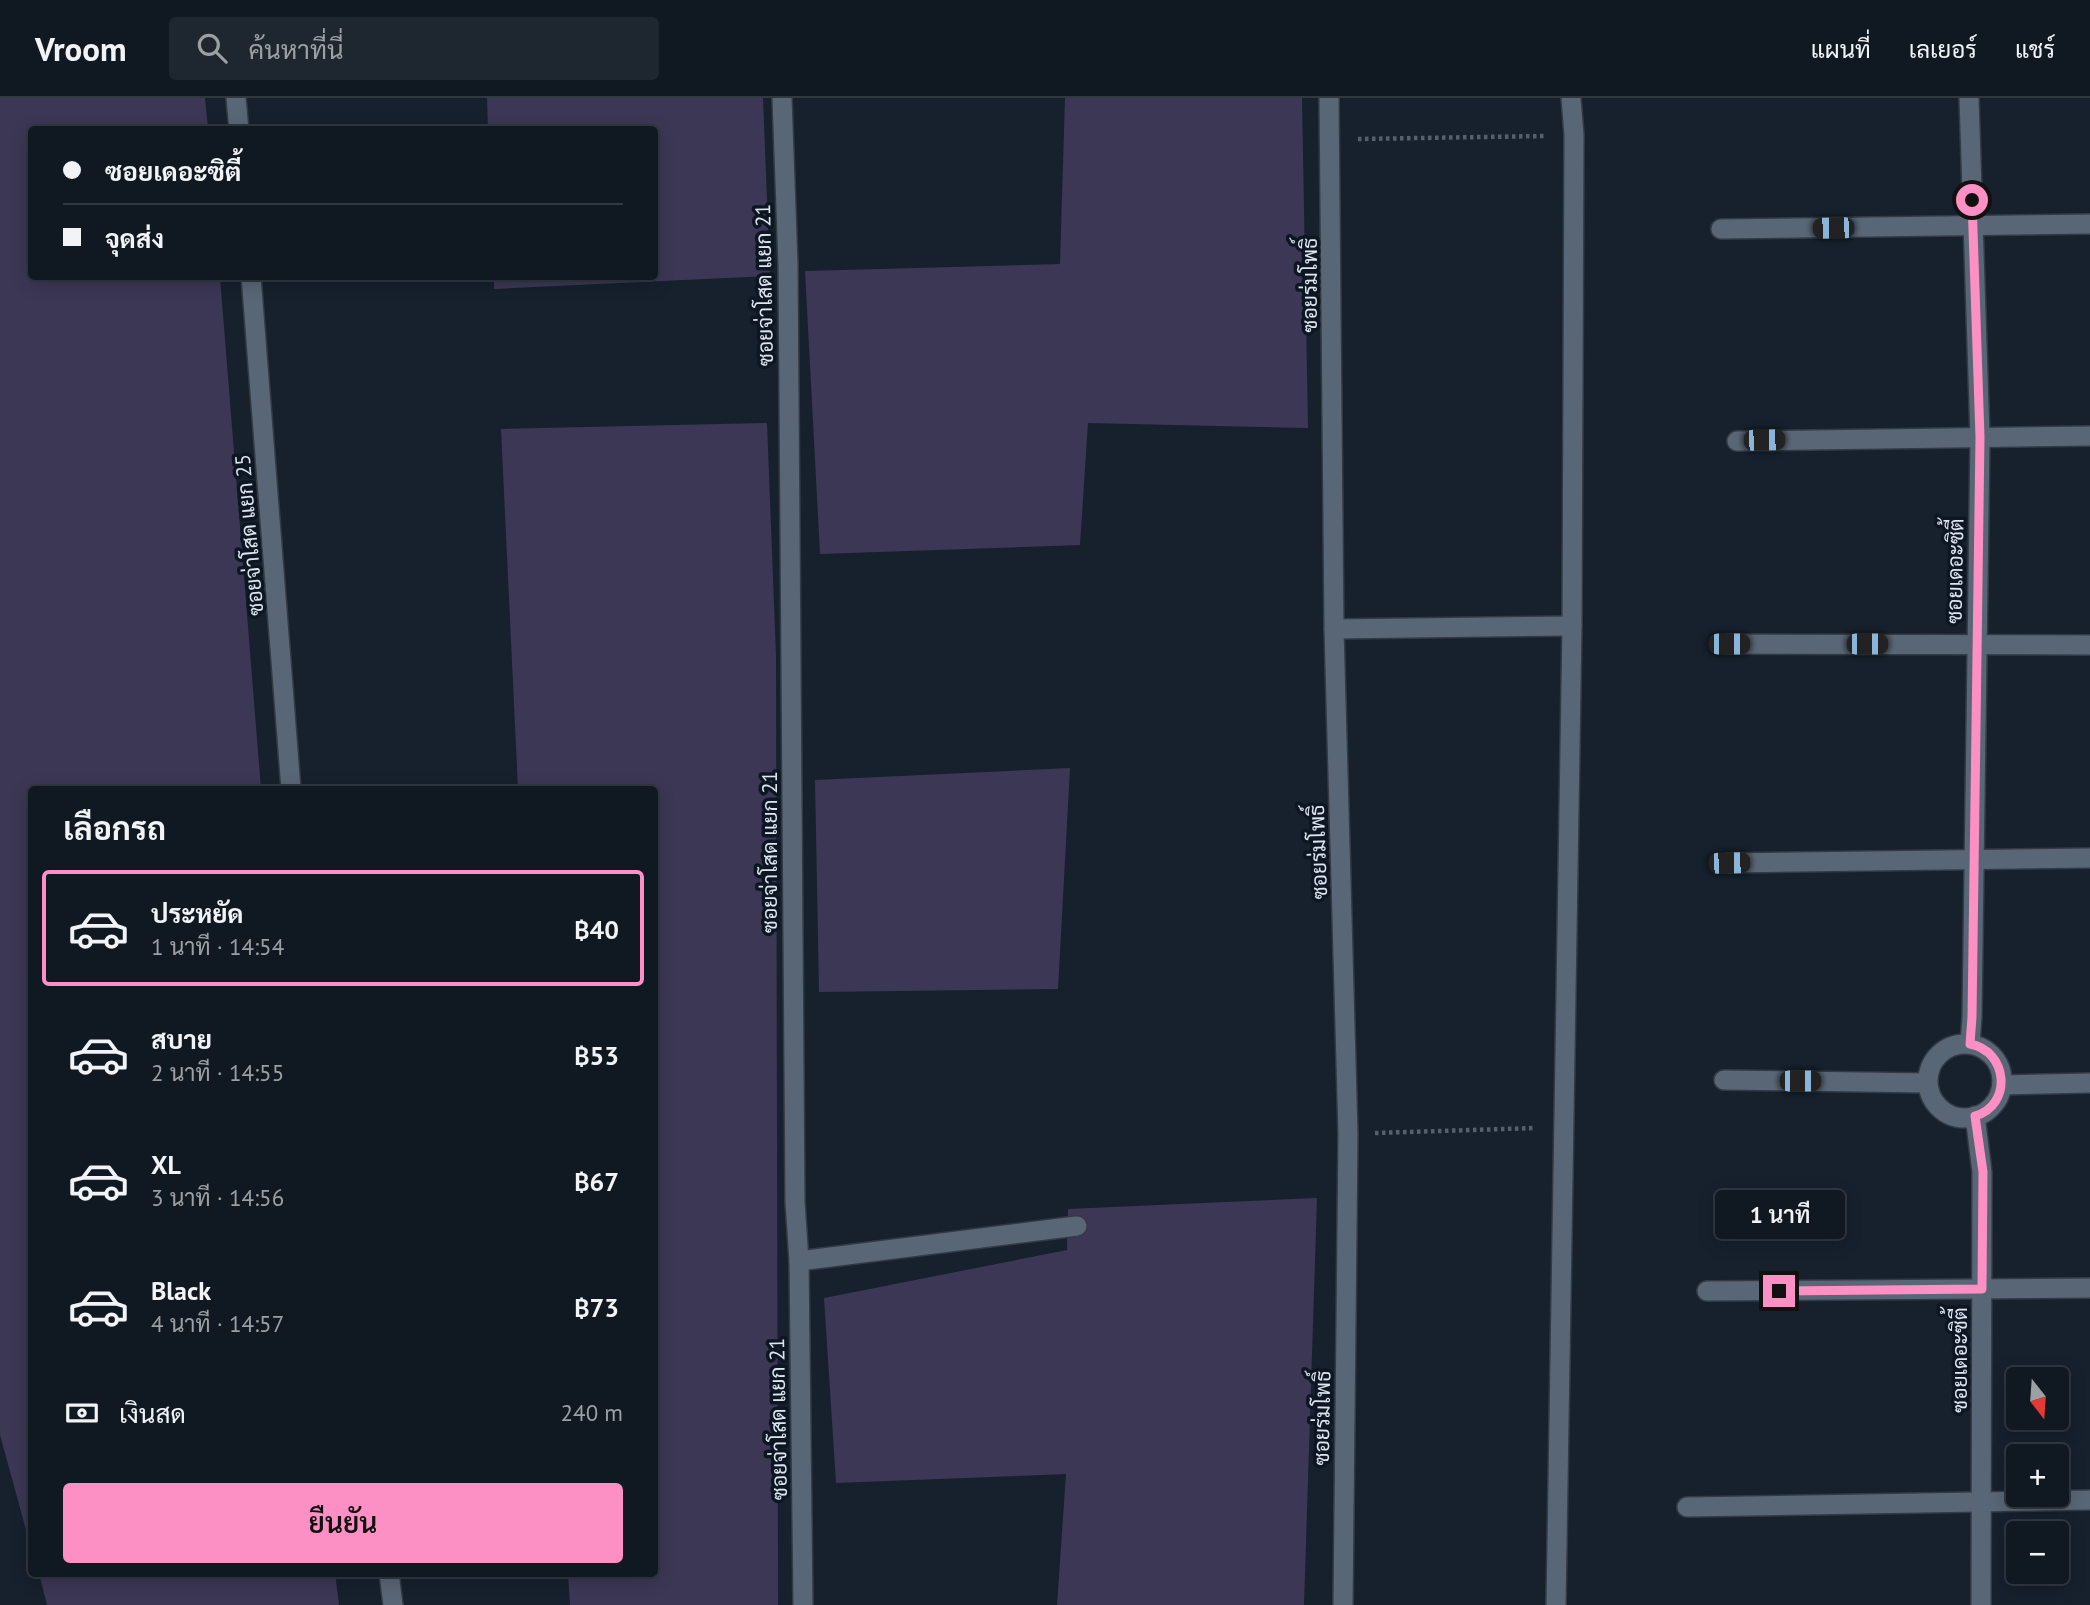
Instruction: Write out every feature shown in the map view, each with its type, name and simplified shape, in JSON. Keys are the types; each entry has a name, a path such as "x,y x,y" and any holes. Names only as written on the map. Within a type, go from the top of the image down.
{"street":[{"path":"236,98 239,126"},
{"name":"ซอยจ่าโสด แยก 21","path":"782,98 788,264 795,1188 799,1261 803,1605"},
{"name":"ซอยร่มโพธิ์","path":"1329,98 1335,629 1348,1134 1343,1605"},
{"path":"1556,1605 1572,626 1572,98"},
{"name":"ซอยเดอะซิตี้","path":"1969,98 1980,437 1970,1044"},
{"path":"1721,229 2090,224"},
{"name":"ซอยจ่าโสด แยก 25","path":"251,280 291,786"},
{"path":"1737,441 2090,436"},
{"path":"1335,629 1572,626"},
{"path":"1729,644 2090,645"},
{"path":"1729,863 2090,858"},
{"path":"1970,1044 1988,1051 1996,1061 2002,1086 1998,1098 1990,1108 1975,1116 1955,1117 1935,1104 1927,1083 1929,1070 1942,1051 1952,1045 1970,1044"},
{"path":"1724,1080 1927,1083"},
{"path":"2002,1086 2090,1083"},
{"name":"ซอยเดอะซิตี้","path":"1975,1116 1983,1172 1980,1605"},
{"path":"799,1261 1077,1226"},
{"path":"1707,1292 2090,1289"},
{"path":"1687,1507 2090,1500"},
{"path":"390,1577 393,1605"}],"path":[{"path":"1331,139 1574,135"},
{"path":"1348,1134 1563,1127"}],"shaded area":[{"path":"0,98 205,98 208,126 28,126 28,280 220,280 261,786 28,786 28,1537 0,1435"},
{"path":"487,98 763,98 770,276 494,289 494,280 658,280 658,126 488,126"},
{"path":"1065,98 1302,98 1308,428 1088,423 1080,545 820,554 805,271 1060,264"},
{"path":"767,423 776,656 778,1605 570,1605 568,1577 658,1577 658,786 518,786 501,429"},
{"path":"1070,768 1058,989 819,992 815,780"},
{"path":"1317,1198 1304,1605 1057,1605 1066,1474 836,1483 824,1298 1067,1250 1068,1209"},
{"path":"40,1577 336,1577 339,1605 47,1605"}],"route":[{"path":"1779,1291 1982,1289 1983,1172 1975,1116 1990,1108 1998,1098 2002,1086 1996,1061 1988,1051 1970,1044 1980,437 1972,200"}]}
